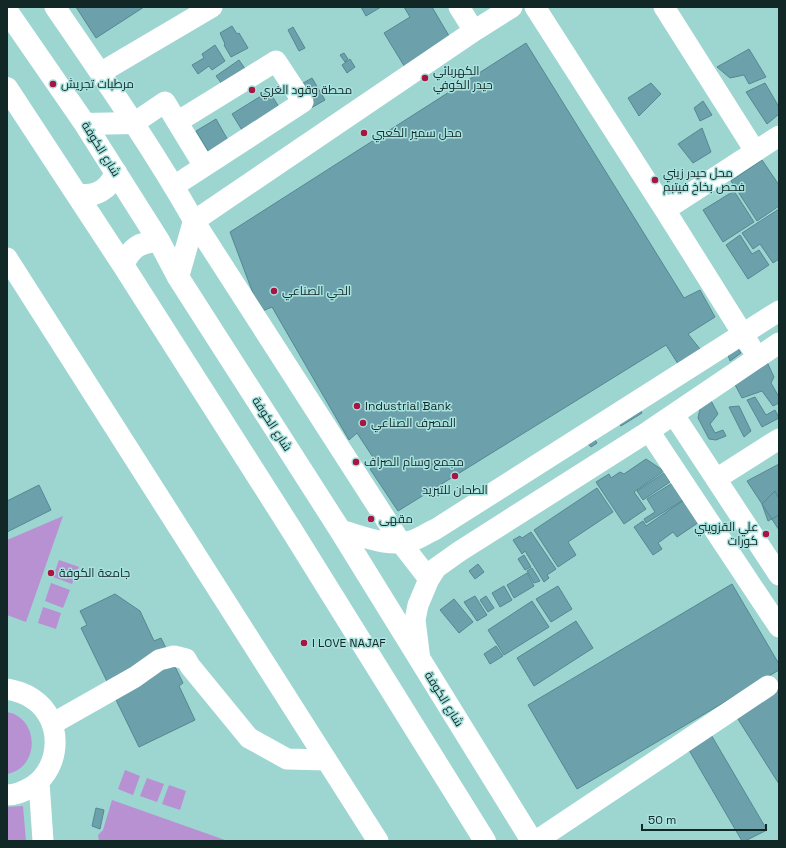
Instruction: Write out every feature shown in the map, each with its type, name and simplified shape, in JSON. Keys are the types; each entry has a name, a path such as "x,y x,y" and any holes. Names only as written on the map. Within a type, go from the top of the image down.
{"highway":[{"name":"شارع الكوفة","path":"7,11 85,124 116,172 178,276 340,530 532,841"},
{"path":"7,88 123,265 291,529 485,841"},
{"path":"85,124 134,123"},
{"path":"77,194 91,195 98,193 109,184 116,172"},
{"path":"178,276 194,221"},
{"path":"123,265 128,255 136,246 147,242 158,241"}],"street":[{"path":"56,7 134,123 174,186 194,221 401,543 429,579"},
{"path":"100,73 212,7"},
{"path":"459,7 474,31"},
{"path":"194,221 474,31 512,7"},
{"path":"535,7 665,210 757,358"},
{"path":"664,7 755,151"},
{"path":"174,186 303,102 276,61 177,122"},
{"path":"134,123 165,102 204,166"},
{"path":"665,210 779,136"},
{"path":"7,258 378,841"},
{"path":"340,530 388,542 401,543 414,540 436,529 779,311"},
{"path":"420,660 415,620 418,605 429,579 436,568 460,551 674,415 779,343"},
{"path":"674,415 779,574"},
{"path":"649,431 779,627"},
{"path":"716,479 779,439"},
{"path":"52,724 135,677 159,660 174,656 186,659 190,666 250,738 287,759 326,760"},
{"path":"536,841 768,686"},
{"path":"7,690 19,692 34,699 45,710 52,724 56,740 54,755 48,770 39,782 25,791 7,795"},
{"path":"39,782 43,841"}],"shaded area":[{"path":"63,516 26,622 7,615 7,540"},
{"path":"59,560 79,567 72,584 53,577"},
{"path":"51,583 70,590 63,608 45,601"},
{"path":"43,607 61,613 56,629 38,623"},
{"path":"7,712 18,716 26,723 32,743 26,763 18,770 7,774"},
{"path":"125,770 140,776 133,795 118,789"},
{"path":"147,778 164,784 157,802 140,796"},
{"path":"169,785 186,791 180,810 162,804"},
{"path":"112,800 225,840 99,841 98,835 103,830"},
{"path":"23,806 26,841 7,841 7,807"}],"building":[{"path":"76,7 144,7 96,38"},
{"path":"361,7 381,7 366,16"},
{"path":"404,7 432,7 452,41 406,69 384,33 410,17"},
{"path":"232,26 237,34 239,33 248,48 231,57 224,45 225,44 220,33"},
{"path":"293,27 305,48 299,51 288,30"},
{"path":"526,43 684,298 700,290 715,317 688,334 700,349 680,367 666,345 398,511 370,469 378,465 357,433 349,440 272,307 260,312 230,232"},
{"path":"215,45 225,61 212,70 209,66 198,74 192,65 204,58 202,54"},
{"path":"749,49 766,77 749,84 744,75 730,78 717,67"},
{"path":"344,53 348,59 345,62 340,55"},
{"path":"350,59 355,67 347,73 342,65"},
{"path":"239,60 248,73 225,88 216,76"},
{"path":"312,78 325,100 311,108 298,86"},
{"path":"651,83 661,94 639,116 628,98"},
{"path":"765,83 779,107 779,114 767,124 746,92"},
{"path":"269,91 282,112 245,135 232,114"},
{"path":"703,101 712,115 700,121 694,108"},
{"path":"216,119 229,142 210,154 196,131"},
{"path":"702,128 711,152 693,163 678,144"},
{"path":"762,160 779,185 779,206 757,221 731,181"},
{"path":"734,191 754,222 723,242 703,210"},
{"path":"779,209 779,259 773,263 760,244 753,249 742,233"},
{"path":"740,235 752,254 759,250 769,265 748,279 726,245"},
{"path":"736,346 741,353 730,361 727,352"},
{"path":"767,362 774,377 771,383 779,397 779,403 773,406 762,391 742,398 732,379"},
{"path":"708,395 718,414 710,424 715,433 723,430 726,436 716,440 709,439 698,418 702,400"},
{"path":"755,397 766,415 775,410 779,418 762,427 747,400"},
{"path":"739,406 751,431 744,437 729,407"},
{"path":"638,407 642,413 621,426 617,422"},
{"path":"593,437 597,443 591,447 586,442"},
{"path":"646,459 664,471 634,492 646,509 624,524 596,482 609,474 611,478 620,472 624,474"},
{"path":"779,464 779,530 747,481"},
{"path":"664,473 670,482 643,500 637,491"},
{"path":"674,482 685,499 646,523 644,519 655,512 647,499"},
{"path":"39,485 51,510 7,532 7,501"},
{"path":"597,488 613,512 568,542 576,555 558,567 534,530"},
{"path":"775,491 779,499 779,515 768,521 762,504"},
{"path":"684,500 699,522 677,537 673,532 658,543 662,549 653,555 634,527 643,521 646,526"},
{"path":"531,532 556,569 547,575 549,578 544,582 525,551 522,554 513,540 520,536 522,538"},
{"path":"524,555 531,567 525,570 518,559"},
{"path":"478,564 484,572 475,579 469,571"},
{"path":"532,568 540,581 534,583 527,571"},
{"path":"527,573 534,586 514,598 507,585"},
{"path":"732,584 779,664 779,670 577,789 528,705"},
{"path":"504,586 512,600 500,607 492,593"},
{"path":"558,586 572,609 551,622 536,599"},
{"path":"115,594 140,611 154,641 161,638 183,683 179,686 195,720 139,747 81,628 87,625 80,611"},
{"path":"475,596 487,615 477,621 464,602"},
{"path":"486,596 494,608 488,612 480,600"},
{"path":"454,599 473,622 459,633 440,610"},
{"path":"532,601 549,627 504,655 488,630"},
{"path":"576,621 593,648 534,686 517,658"},
{"path":"496,646 503,656 490,664 484,654"},
{"path":"779,687 779,784 736,716"},
{"path":"710,733 767,830 745,841 742,841 686,745"},
{"path":"96,808 104,810 100,829 92,826"}],"place":[{"name":"الكهربائي حيدر الكوفي","path":"425,78"},
{"name":"مرطبات تجريش","path":"53,84"},
{"name":"محطة وقود الغري","path":"252,90"},
{"name":"محل سمير الكعبي","path":"364,133"},
{"name":"محل حيدر زيني فحص بخاخ فيتبم","path":"655,180"},
{"name":"الحي الصناعي","path":"274,291"},
{"name":"Industrial Bank","path":"357,406"},
{"name":"المصرف الصناعي","path":"363,423"},
{"name":"مجمع وسام الصراف","path":"356,462"},
{"name":"الطحان للتبريد","path":"455,476"},
{"name":"مقهى","path":"371,519"},
{"name":"علي القزويني كورات","path":"766,534"},
{"name":"جامعة الكوفة","path":"51,573"},
{"name":"I LOVE NAJAF","path":"304,643"}]}
